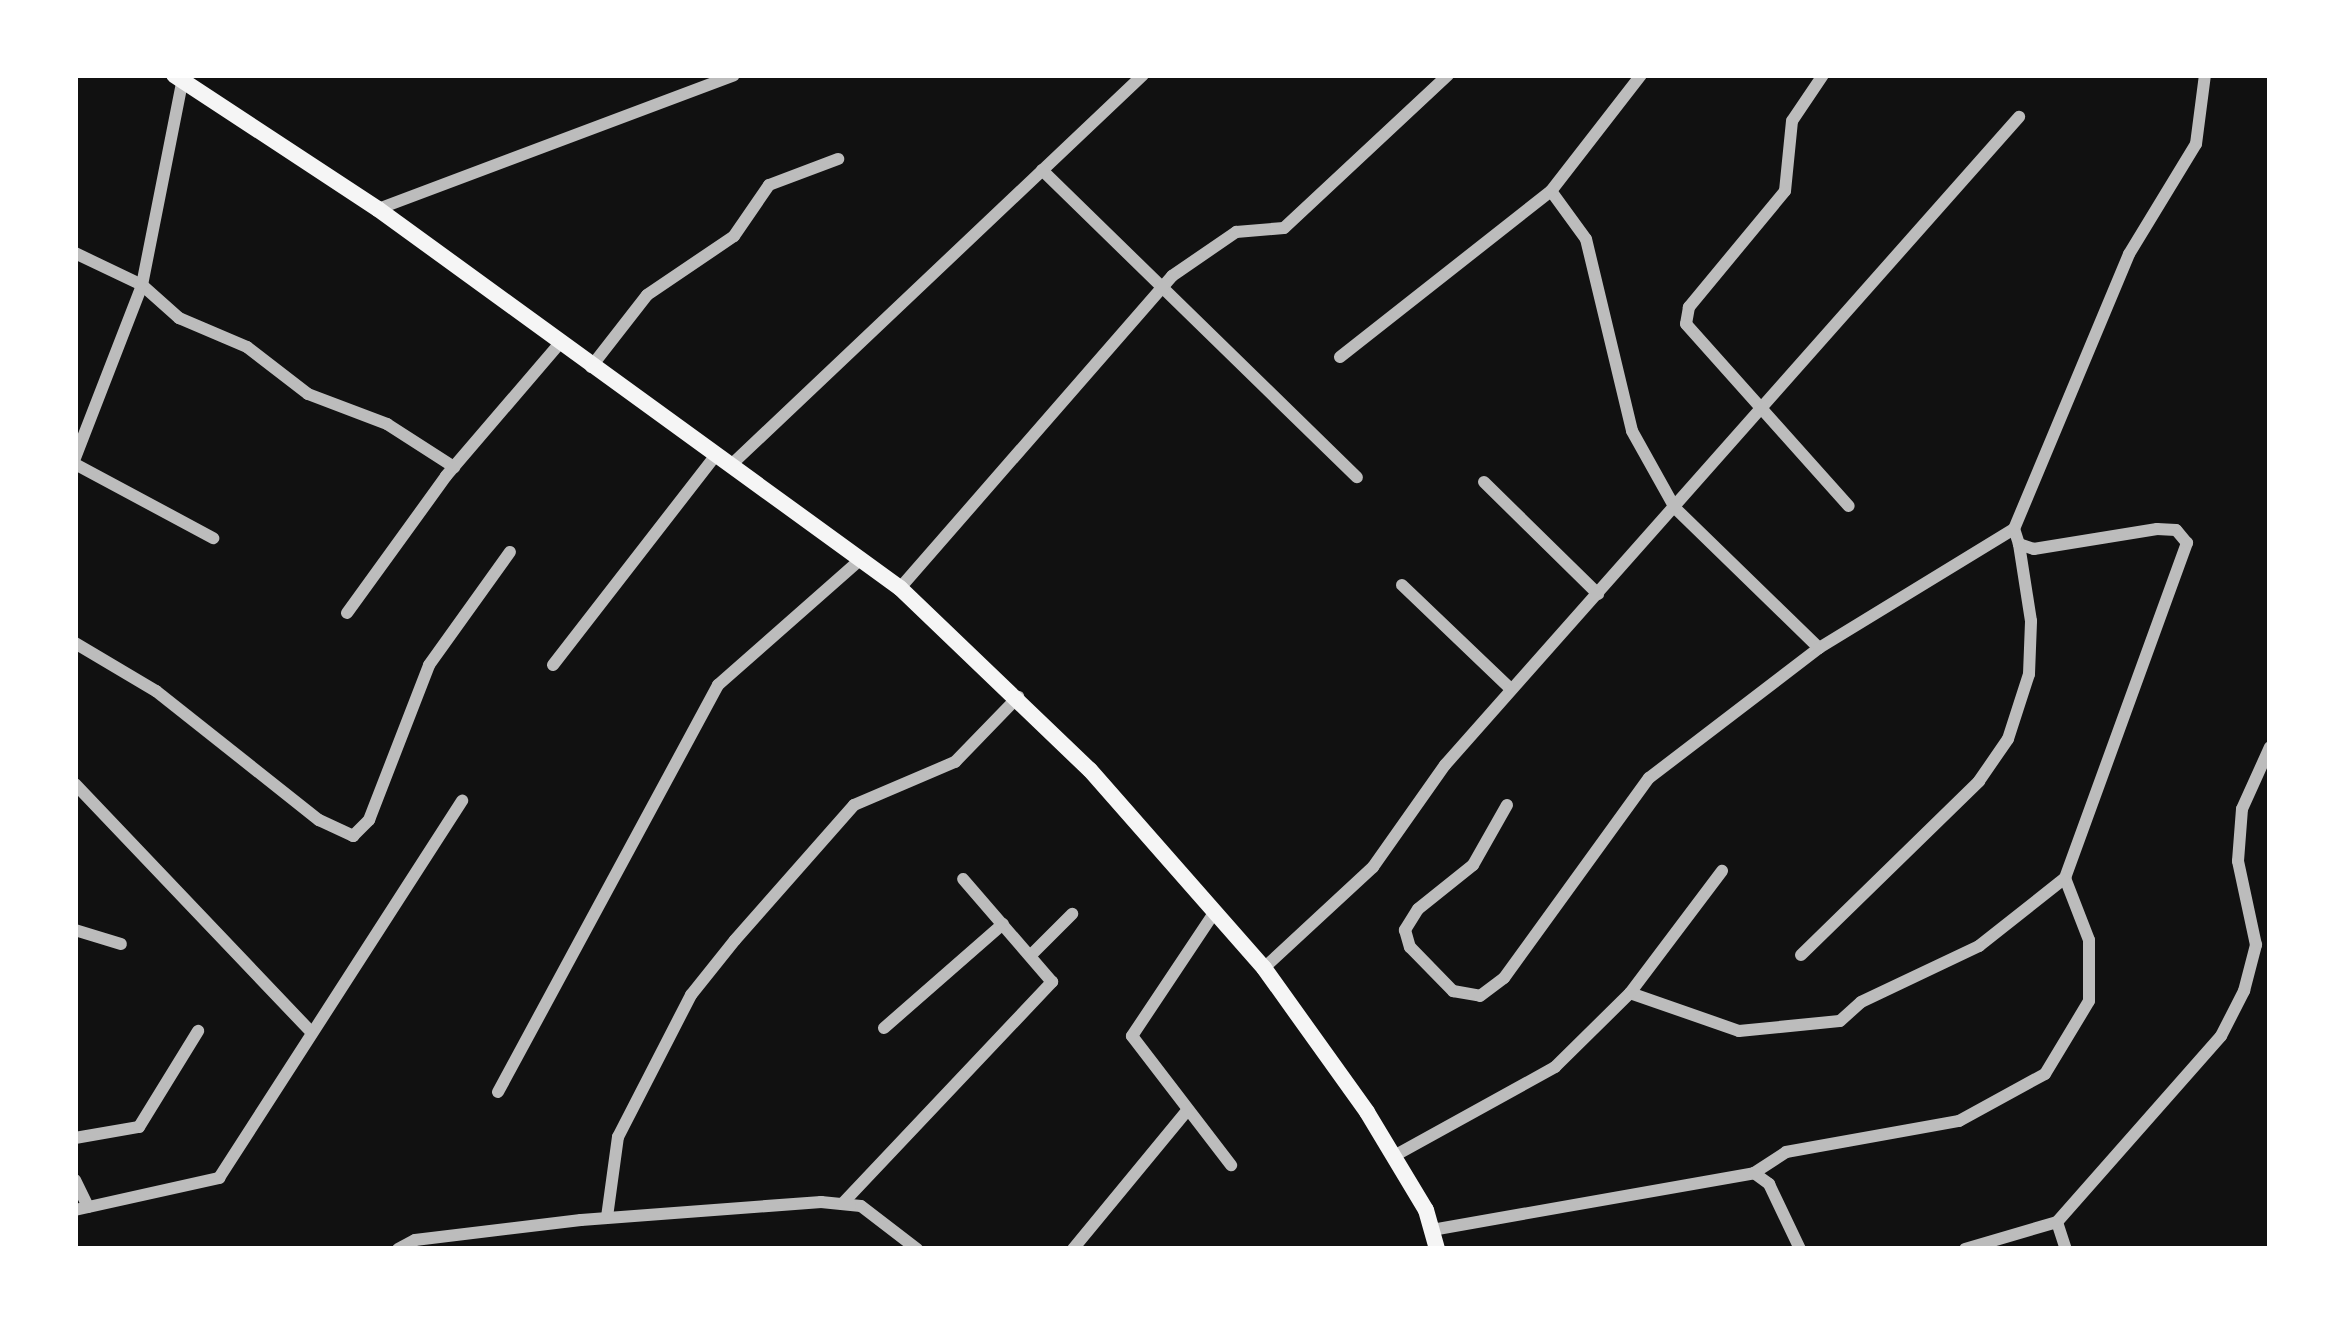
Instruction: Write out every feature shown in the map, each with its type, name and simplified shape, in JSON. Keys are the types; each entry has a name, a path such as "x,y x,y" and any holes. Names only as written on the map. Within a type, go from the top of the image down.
{"main road":[{"path":"178,79 378,209 862,559 1018,697 1264,968 1394,1156 1437,1249"}],"street":[{"path":"378,209 734,75"},
{"path":"553,665 724,460 1143,75"},
{"path":"900,588 1162,287 1236,232 1284,228 1448,75"},
{"path":"1340,357 1551,190 1641,75"},
{"path":"1823,75 1792,121 1785,191 1689,307 1686,324 1849,506"},
{"path":"1507,805 1472,865 1418,909 1406,930 1410,947 1454,991 1480,996 1504,979 1649,778 1819,649 2014,529 2129,254 2196,144 2205,75"},
{"path":"178,79 142,285 75,461 213,538"},
{"path":"1264,968 1372,868 1444,765 1765,410 2019,117"},
{"path":"591,367 647,295 734,236 769,185 838,158"},
{"path":"1042,170 1357,477"},
{"path":"1551,190 1586,238 1632,431 1676,508 1819,649"},
{"path":"75,254 142,285 179,318 247,347 308,394 426,443 454,467"},
{"path":"347,614 454,467 559,344"},
{"path":"1484,482 1598,594"},
{"path":"1801,956 1978,781 2008,739 2029,674 2031,621 2014,529"},
{"path":"1630,993 1739,1031 1840,1021 1861,1002 1979,946 2065,878 2187,543 2176,530 2157,529 2034,549 2019,544"},
{"path":"75,644 156,691 320,820 353,836 369,820 429,665 510,552"},
{"path":"499,1092 718,685 862,559"},
{"path":"1402,585 1511,689"},
{"path":"607,1217 617,1137 691,995 854,805 955,762 1018,697"},
{"path":"1966,1249 2057,1222 2221,1036 2244,992 2256,945 2238,861 2242,809 2270,747"},
{"path":"75,784 310,1031"},
{"path":"75,1180 82,1209 219,1178 462,801"},
{"path":"1394,1156 1555,1066 1630,993 1722,871"},
{"path":"1432,1230 1754,1173 1804,1148 1959,1121 2045,1074 2089,1001 2089,940 2065,878"},
{"path":"842,1204 1052,982 963,879"},
{"path":"1032,954 1072,914"},
{"path":"1214,914 1132,1036 1231,1165"},
{"path":"884,1028 1003,924"},
{"path":"75,931 121,944"},
{"path":"75,1138 139,1127 198,1031"},
{"path":"1073,1249 1186,1112"},
{"path":"1754,1173 1769,1184 1800,1249"},
{"path":"398,1249 415,1240 607,1217 842,1204 885,1217 917,1249"},
{"path":"2057,1222 2066,1249"}]}
